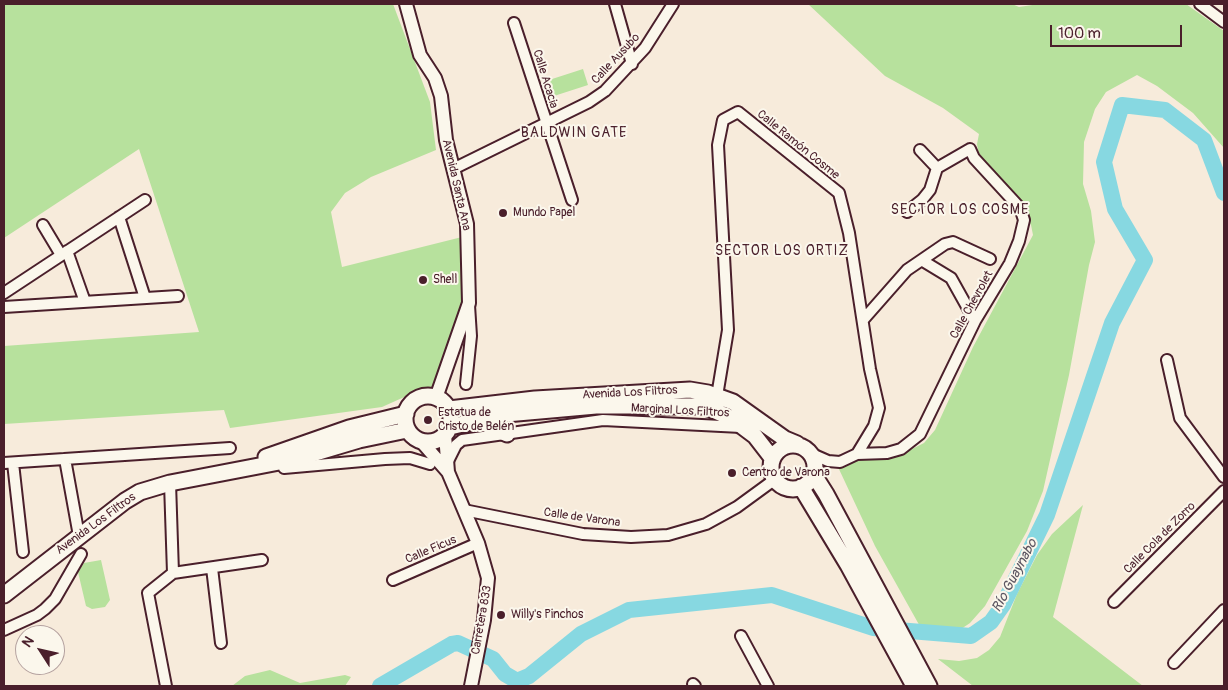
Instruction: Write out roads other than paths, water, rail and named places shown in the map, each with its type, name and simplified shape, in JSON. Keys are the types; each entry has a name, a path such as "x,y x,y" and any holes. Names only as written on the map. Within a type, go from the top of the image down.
{"main road":[{"name":"Avenida Los Filtros","path":"449,409 535,399 662,390 690,390 717,396 742,406 771,430 797,444"},
{"path":"427,396 436,398 444,402 449,409 451,418 448,431 438,440 421,441 407,430 406,414 411,404 418,399 427,396"},
{"name":"Avenida Los Filtros","path":"448,431 477,420 514,413 596,406 704,406 732,419 755,436 772,458"},
{"name":"Avenida Los Filtros","path":"230,471 349,428 406,414"},
{"path":"477,420 507,434"},
{"name":"Avenida Los Filtros","path":"4,595 125,501 140,492 170,482 295,459 359,440 407,430"},
{"path":"814,474 805,486 801,488 788,489 780,486 774,480 770,471 772,458 780,448 797,444 812,454 814,474 826,494 854,562 914,686"},
{"path":"801,488 854,562 929,686"}],"street":[{"name":"Avenida Santa Ana","path":"406,4 420,55 435,78 441,96 442,123 467,224 469,303 436,398"},
{"path":"615,4 632,64"},
{"name":"Calle Ausubo","path":"454,168 546,124 589,102 605,91 632,64 654,36 673,4"},
{"path":"1200,4 1224,22"},
{"name":"Calle Acacia","path":"514,23 572,200"},
{"name":"Calle Ramón Cosme","path":"717,396 728,330 718,145 720,126 729,116 738,112 839,194 850,233 870,369 879,408 874,426 857,454"},
{"name":"Calle Chevrolet","path":"812,454 828,461 840,462 857,454 887,453 901,449 920,434 975,322 1010,263 1019,241 1024,220 1020,208 974,158 970,149 937,168"},
{"path":"907,212 922,200 930,190 937,168 920,150"},
{"path":"4,293 146,200"},
{"path":"119,217 145,298"},
{"path":"43,225 64,253 85,302"},
{"path":"863,320 907,270 923,261 945,244 952,242 990,260"},
{"path":"923,261 951,278 975,322"},
{"path":"4,307 178,296"},
{"path":"466,384 471,336 469,303"},
{"path":"1167,360 1180,418 1224,477"},
{"name":"Marginal Los Filtros","path":"448,466 456,445 462,440 603,420 743,427"},
{"name":"Carretera 833","path":"448,431 448,466 478,543 488,578 484,620 471,682"},
{"name":"Carretera 833","path":"421,441 448,466"},
{"path":"23,552 8,463 230,448"},
{"path":"230,471 239,475 297,466 385,458 410,458 430,464"},
{"path":"65,459 80,536"},
{"name":"Calle de Varona","path":"464,510 584,534 631,537 668,535 706,524 737,506 774,480"},
{"path":"170,482 173,573"},
{"name":"Calle Cola de Zorro","path":"1114,602 1224,491"},
{"name":"Calle Ficus","path":"393,580 478,543"},
{"path":"4,630 37,615 45,609 55,599 81,554"},
{"path":"166,686 148,594 173,573 262,560"},
{"path":"212,568 221,643"},
{"path":"1174,664 1224,610"},
{"path":"741,636 768,686"}],"waterway":[{"name":"Río Guaynabo","path":"380,686 452,644 458,643 493,659 505,674 517,681 529,676 581,634 629,610 772,595 873,628 971,636 991,622 1003,605 1047,515 1112,323 1145,260 1115,209 1104,162 1122,105 1165,110 1204,140 1224,193"}],"place":[{"name":"Mundo Papel","path":"503,213"},
{"name":"Shell","path":"423,280"},
{"name":"Estatua de Cristo de Belén","path":"428,420"},
{"name":"Centro de Varona","path":"732,473"},
{"name":"Willy's Pinchos","path":"501,615"}],"district":[{"name":"BALDWIN GATE","path":"574,133"},
{"name":"SECTOR LOS COSME","path":"960,210"},
{"name":"SECTOR LOS ORTIZ","path":"782,251"}]}
